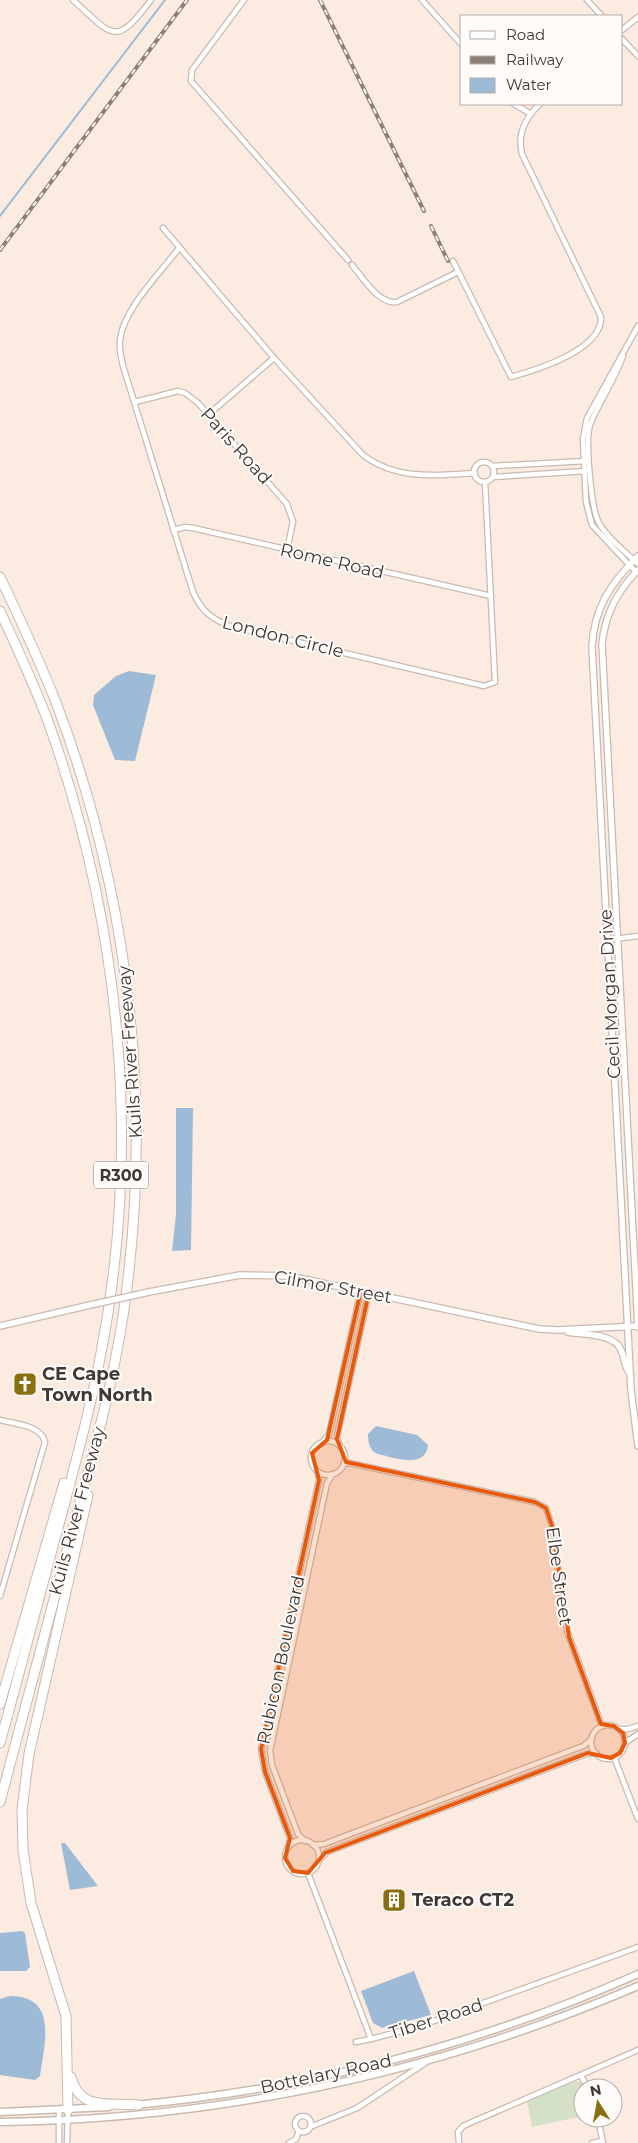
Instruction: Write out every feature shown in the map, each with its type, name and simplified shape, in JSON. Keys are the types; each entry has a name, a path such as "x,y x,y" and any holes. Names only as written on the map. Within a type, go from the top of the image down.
{"highway":[{"name":"Kuils River Freeway","path":"0,577 56,702 87,795 110,881 128,986 136,1105 134,1202 123,1316 106,1402 0,1802"},
{"name":"Kuils River Freeway","path":"0,611 48,722 85,840 106,942 119,1046 122,1143 116,1254 100,1358 78,1452 0,1743"},
{"path":"0,1704 60,1495 78,1452"},
{"path":"63,2110 68,2065 66,2016 33,1911 23,1850 22,1810 29,1754 83,1517 92,1457"},
{"path":"68,2065 74,2089 83,2098 95,2103 138,2105"}],"main road":[{"name":"Bottelary Road","path":"0,2112 138,2105 268,2088 388,2062 518,2022 638,1974"},
{"name":"Bottelary Road","path":"0,2122 67,2121 150,2115 232,2104 338,2085 425,2063 549,2022 638,1986"}],"street":[{"path":"73,0 106,29 117,32 130,27 151,0"},
{"path":"244,0 192,70 191,81 348,260"},
{"path":"422,0 460,42"},
{"path":"587,0 601,15"},
{"path":"623,29 638,17"},
{"path":"623,39 638,56"},
{"path":"516,105 531,114"},
{"path":"453,261 511,377 546,367 562,359 592,337 602,322 522,154 520,136 531,114 539,105"},
{"path":"163,228 274,358 354,446 370,460 408,474 432,476 475,474"},
{"name":"London Circle","path":"179,248 130,312 121,334 120,355 197,602 209,616 217,621 238,628 484,686 496,681 485,482"},
{"path":"352,265 383,300 391,302 397,302 458,272"},
{"path":"637,571 629,565 592,525 587,510 586,460 590,425 638,326"},
{"path":"209,414 274,358"},
{"name":"Paris Road","path":"135,402 178,391 186,393 209,414 287,504 293,522 287,550"},
{"path":"586,460 492,466 482,463 476,467 475,474 479,480 485,482 493,477 587,471"},
{"path":"492,466 493,477"},
{"path":"587,471 599,523 609,536 637,560"},
{"name":"Rome Road","path":"173,530 185,527 193,528 491,596"},
{"name":"Cecil Morgan Drive","path":"637,560 629,565 604,595 596,614 593,637 630,1374 638,1446"},
{"name":"Cecil Morgan Drive","path":"637,571 618,594 610,608 604,626 602,644 638,1327"},
{"path":"607,940 618,937 638,936"},
{"name":"Cilmor Street","path":"0,1326 213,1278 261,1274 289,1276 361,1290 523,1326 558,1330 638,1327"},
{"path":"361,1290 329,1434 322,1443 314,1448 311,1457 313,1465 318,1472 326,1475 339,1471 344,1462 344,1453 339,1445 337,1436 369,1292"},
{"path":"558,1330 616,1342 623,1353 625,1365 630,1374"},
{"path":"0,1420 36,1430 41,1433 45,1442 0,1596"},
{"path":"322,1443 328,1442 339,1445"},
{"name":"Elbe Street","path":"344,1462 535,1502 546,1508 552,1526 569,1637 602,1726"},
{"name":"Rubicon Boulevard","path":"289,1846 290,1838 265,1772 261,1749 319,1481 318,1472"},
{"name":"Rubicon Boulevard","path":"305,1841 298,1833 272,1765 270,1751 327,1483 333,1474"},
{"path":"625,1743 623,1733 619,1729 614,1726 602,1726 597,1729 592,1739 574,1750 324,1844 314,1845 305,1841 295,1842 289,1846 286,1858 289,1868 297,1873 308,1873 315,1868 325,1853 586,1754 596,1753 605,1758 614,1757 620,1753 625,1743 638,1734"},
{"path":"619,1729 625,1730 638,1726"},
{"path":"592,1739 596,1753"},
{"path":"614,1757 638,1819"},
{"path":"314,1845 318,1852 319,1860"},
{"name":"Tiber Road","path":"308,1873 371,2038 420,2026 638,1947"},
{"path":"356,2042 371,2038"},
{"path":"459,2143 458,2132 463,2126 638,2050"},
{"path":"299,2131 305,2132 310,2127 357,2108 425,2063"},
{"path":"63,2110 67,2121 68,2143"},
{"path":"59,2143 59,2121 63,2110"},
{"path":"289,2143 296,2139 299,2131 295,2123 299,2117 308,2118 310,2127"},
{"path":"592,2143 602,2142 600,2128"}],"highlighted area":[{"path":"361,1290 369,1292 337,1439 346,1462 535,1502 546,1508 552,1526 569,1637 601,1724 614,1726 623,1733 625,1743 620,1753 611,1758 588,1753 325,1853 308,1873 293,1871 285,1858 290,1838 265,1772 261,1749 319,1480 312,1453 327,1440"}],"green space":[{"path":"573,2081 573,2118 532,2127 527,2101"}],"water":[{"path":"129,671 156,675 135,761 115,760 93,705 94,695 116,676"},
{"path":"176,1108 193,1108 191,1250 172,1251 176,1215"},
{"path":"376,1426 417,1435 428,1445 426,1452 423,1456 413,1460 376,1453 370,1446 368,1434"},
{"path":"61,1843 65,1843 98,1886 70,1890"},
{"path":"22,1931 25,1933 30,1967 26,1971 0,1971 0,1933"},
{"path":"414,1971 431,2015 382,2028 373,2023 361,1991"},
{"path":"10,1996 26,1998 36,2004 42,2013 45,2024 44,2050 40,2076 35,2080 0,2075 0,1999"}],"waterway":[{"path":"0,216 165,0"}],"railway":[{"path":"0,250 187,0"},
{"path":"320,0 424,211"},
{"path":"431,226 448,261"}],"place":[{"name":"CE Cape Town North","path":"25,1384"},
{"name":"Teraco CT2","path":"394,1900"}]}
